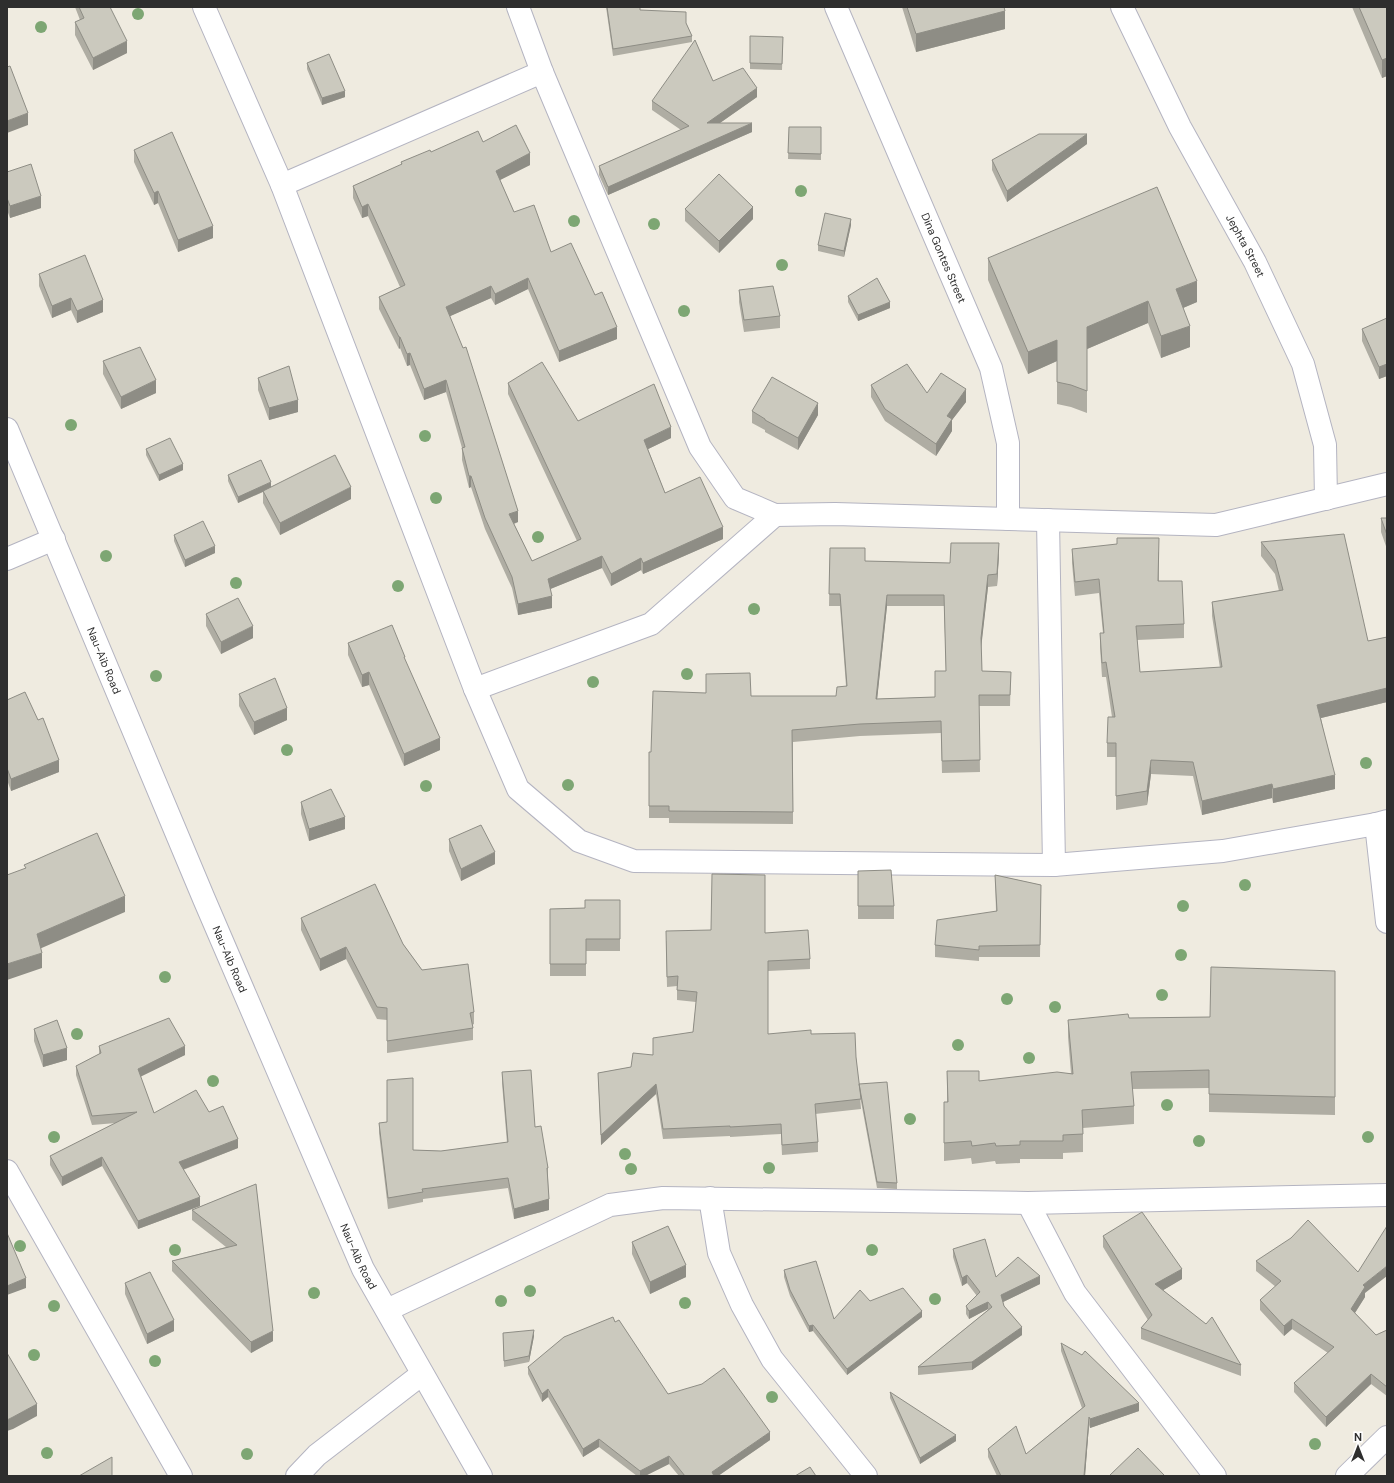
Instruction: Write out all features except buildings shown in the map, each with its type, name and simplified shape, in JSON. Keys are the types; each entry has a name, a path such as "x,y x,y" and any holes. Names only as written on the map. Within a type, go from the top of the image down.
{"street":[{"path":"204,7 282,185 474,689 518,789 579,841 634,861 1054,865 1223,851 1381,822 1387,922"},
{"path":"518,7 542,72 700,447 735,498 775,515 835,514 1216,525 1387,484"},
{"name":"Dina Gontes Street","path":"836,7 991,368 1008,443 1008,519"},
{"name":"Jephta Street","path":"1122,7 1180,127 1255,262 1303,364 1325,445 1326,499"},
{"path":"282,185 542,72"},
{"name":"Nau-Aib Road","path":"7,429 204,898 363,1269 481,1476"},
{"path":"474,689 651,624 775,515"},
{"path":"1048,520 1054,865"},
{"path":"7,559 54,540"},
{"path":"7,1171 181,1476"},
{"path":"387,1310 610,1205 662,1198 1028,1203 1387,1195"},
{"path":"710,1198 719,1252 742,1305 772,1359 866,1476"},
{"path":"1028,1203 1075,1293 1215,1476"},
{"path":"297,1476 317,1455 422,1374"},
{"path":"1347,1476 1387,1437"}]}
